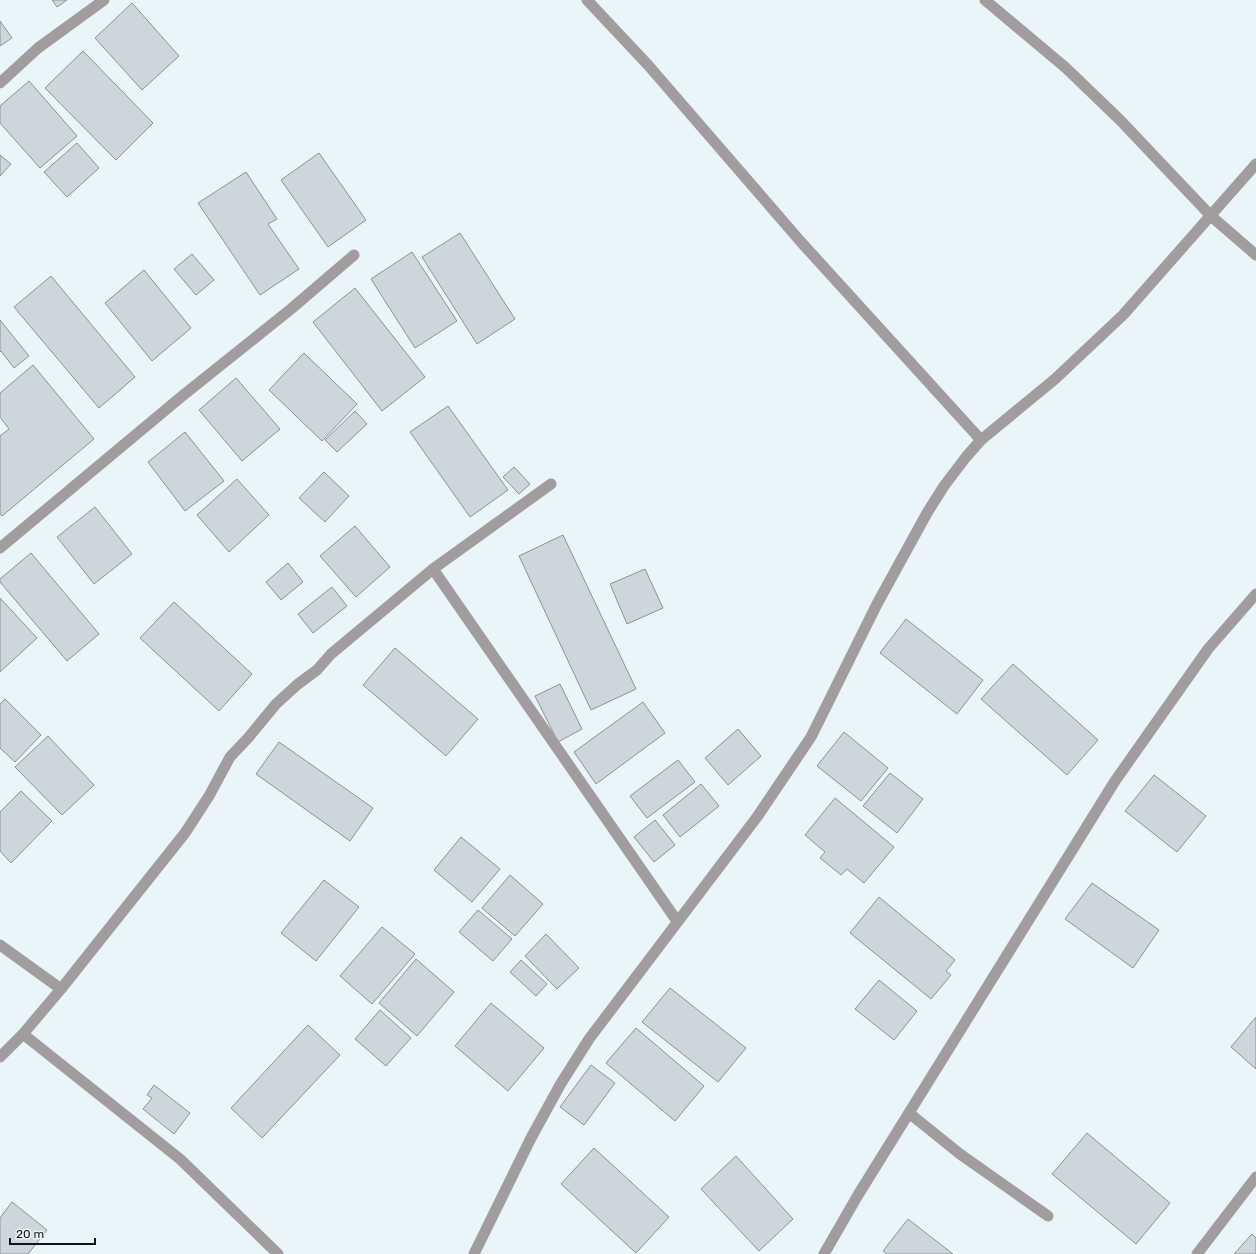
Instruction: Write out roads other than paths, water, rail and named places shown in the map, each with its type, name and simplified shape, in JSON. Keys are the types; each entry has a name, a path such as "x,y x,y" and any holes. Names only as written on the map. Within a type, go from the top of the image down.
{"street":[{"path":"0,83 38,48 104,0"},
{"path":"587,0 648,65 801,242 982,440"},
{"path":"985,0 1066,68 1120,120 1211,216 1256,255"},
{"path":"474,1254 531,1138 560,1085 589,1039 757,817 811,737 877,604 927,512 958,468 982,440 1055,379 1123,315 1256,164"},
{"path":"0,548 149,423 291,309 354,254"},
{"path":"0,1058 23,1034 61,989 185,833 209,796 230,757 276,704 298,684 317,670 330,654 433,569 551,484"},
{"path":"433,569 678,921"},
{"path":"824,1254 858,1195 1115,781 1208,649 1256,594"},
{"path":"0,944 61,989"},
{"path":"23,1034 180,1159 278,1254"},
{"path":"909,1114 960,1154 1048,1216"},
{"path":"1197,1254 1256,1177"}]}
